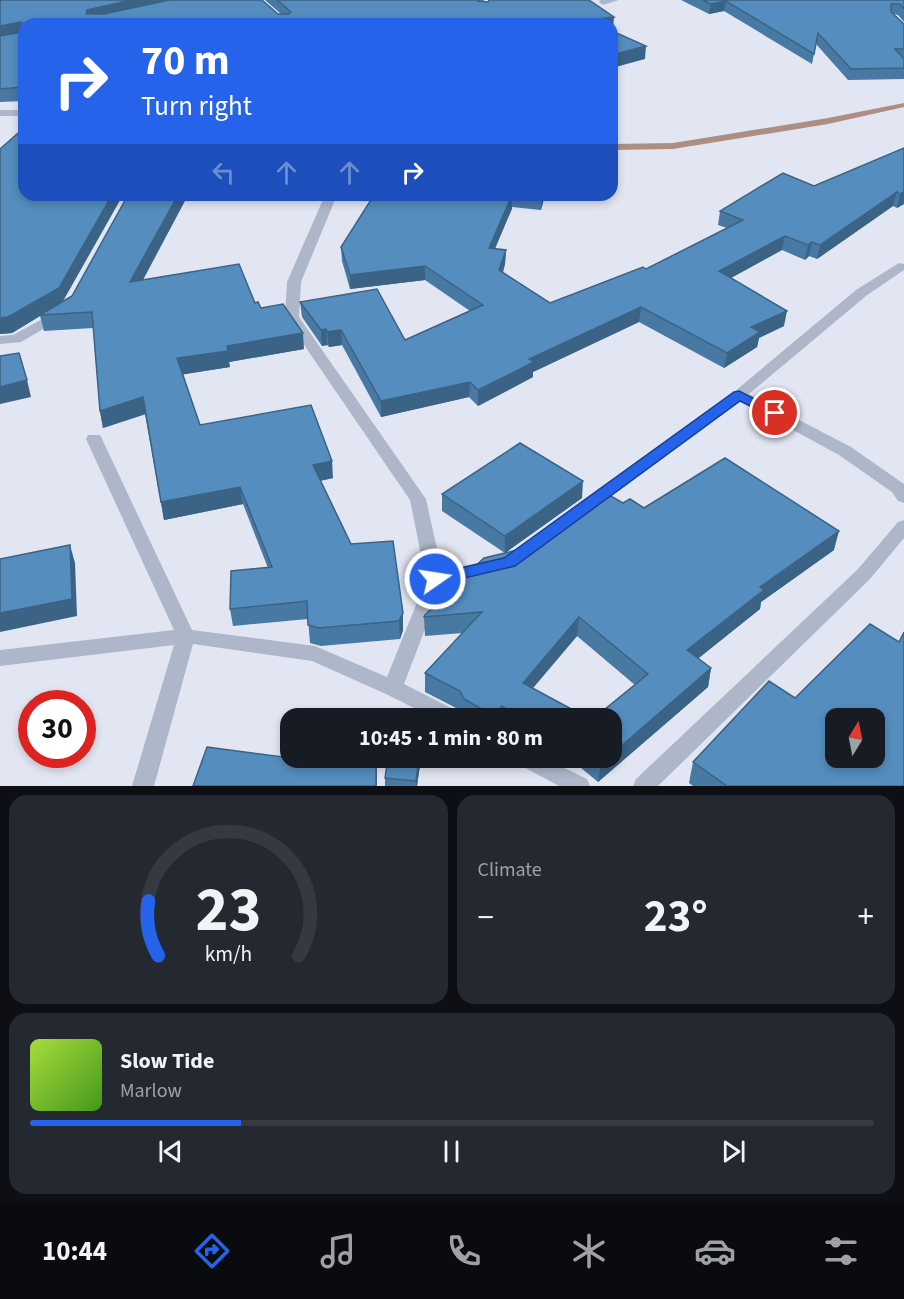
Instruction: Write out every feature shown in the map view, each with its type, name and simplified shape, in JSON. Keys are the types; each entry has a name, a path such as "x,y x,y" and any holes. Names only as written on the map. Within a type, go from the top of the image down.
{"street":[{"path":"603,2 615,0"},
{"path":"0,113 18,113"},
{"path":"328,201 294,282 292,317 418,499 435,579 393,688"},
{"path":"576,513 739,395 861,293 899,267"},
{"path":"0,340 16,339 69,308"},
{"path":"739,395 846,451 898,488 904,497"},
{"path":"94,439 186,636 143,786"},
{"path":"644,786 864,574 904,526"},
{"path":"435,579 509,562"},
{"path":"0,658 186,636 315,654 432,708"},
{"path":"544,768 579,786"}],"building":[{"path":"0,0 132,0 87,10 86,14 104,14 169,0 262,0 278,14 289,14 291,12 277,0 478,0 488,2 489,0 589,0 614,17 18,18 18,23 0,26"},
{"path":"703,0 904,0 904,9 900,4 891,4 891,12 904,24 904,49 895,49 904,59 904,68 851,69 818,33 814,54 726,1 711,4"},
{"path":"18,33 18,88 0,89 0,36"},
{"path":"618,34 646,46 618,53"},
{"path":"18,133 18,201 109,201 59,288 8,317 0,318 0,149"},
{"path":"904,148 904,192 900,194 897,192 820,245 812,242 808,245 785,236 719,271 787,311 751,327 760,332 727,353 641,307 529,359 534,362 478,390 470,382 381,401 341,330 327,332 326,329 321,330 300,302 377,289 405,340 483,305 425,266 350,275 341,247 370,201 509,201 489,248 506,250 499,270 550,303 643,267 646,269 743,220 720,211 783,173 814,186"},
{"path":"125,201 175,201 130,282 239,264 255,303 258,302 261,308 283,304 303,333 227,346 228,351 177,358 200,425 311,405 332,461 313,465 351,544 393,541 403,613 399,621 319,628 308,625 307,601 230,609 231,571 272,567 240,487 161,502 143,397 100,411 92,312 40,315 72,296"},
{"path":"19,353 27,380 0,387 0,356"},
{"path":"520,443 583,481 505,536 442,494"},
{"path":"725,458 839,531 760,587 764,590 687,650 711,668 622,745 622,708 606,708 648,674 579,617 523,683 569,708 506,708 502,706 500,708 480,708 464,699 460,691 425,673 482,612 424,617 425,615 484,558 517,550 600,490 623,503 630,499 644,508"},
{"path":"70,545 72,599 0,613 0,559"},
{"path":"870,624 899,642 904,632 904,786 727,786 693,762 769,681 795,698"},
{"path":"207,747 280,757 280,768 376,768 376,786 193,786"},
{"path":"386,768 418,768 416,781 385,778"}],"waterway":[{"path":"618,147 673,146 828,121 904,105"}],"route":[{"path":"435,579 509,562 739,395 775,413"}]}
